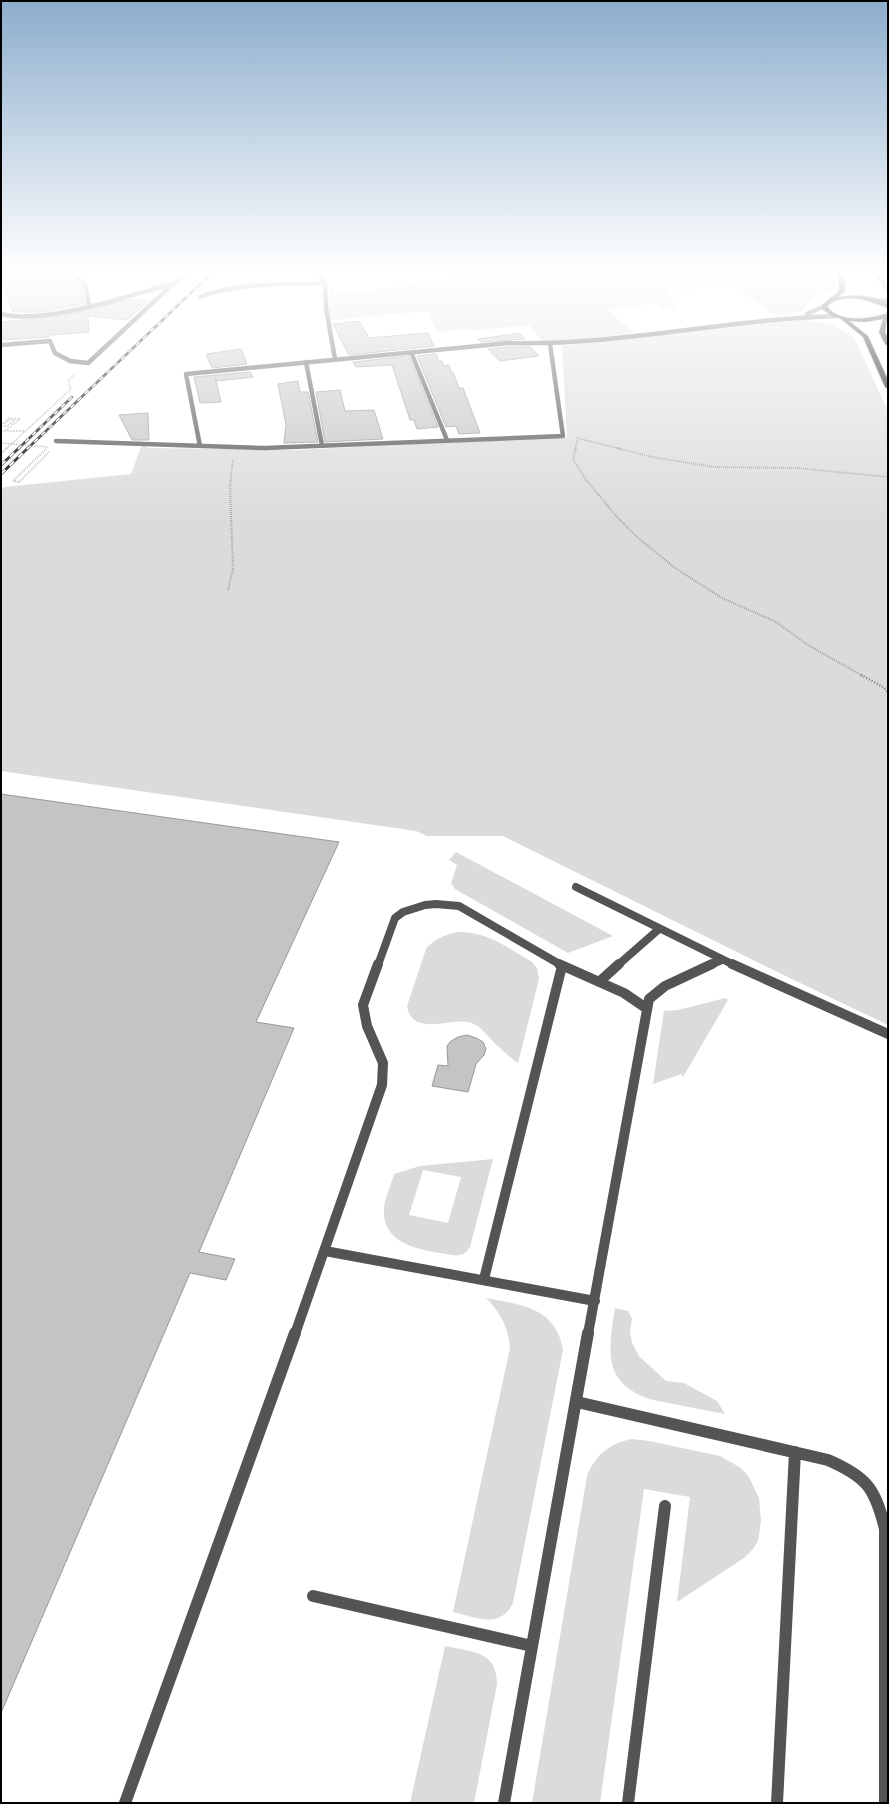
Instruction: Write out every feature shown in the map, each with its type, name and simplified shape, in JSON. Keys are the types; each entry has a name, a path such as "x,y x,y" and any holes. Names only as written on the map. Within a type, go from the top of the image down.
{"main road":[{"path":"874,355 888,387"}],"street":[{"path":"59,355 70,361 88,363 96,355"},
{"path":"200,446 186,374 376,355"},
{"path":"412,355 447,440"},
{"path":"56,441 246,447 562,436 551,355"},
{"path":"306,362 322,445"},
{"path":"576,887 722,960 888,1034"},
{"path":"125,1803 325,1251 385,1075 381,1054 364,1019 363,1005 395,918 403,912 425,905 436,904 459,906 562,966 624,993 646,1008"},
{"path":"599,982 659,929"},
{"path":"504,1803 577,1402 646,1008 649,999 665,986 722,960"},
{"path":"484,1279 562,966"},
{"path":"325,1251 484,1279 595,1301"},
{"path":"577,1402 828,1460 852,1470 869,1484 880,1504 885,1529 885,1803"},
{"path":"777,1803 795,1452"},
{"path":"628,1803 665,1506"},
{"path":"313,1596 532,1646"}],"path":[{"path":"1,454 71,389 68,381 88,363"},
{"path":"5,431 20,419 8,418 3,424 11,419 14,420 2,428 5,431 24,432"},
{"path":"562,436 652,457 715,467 797,468 888,477"},
{"path":"578,439 573,459 580,472 596,493 628,528 670,566 716,595 776,622 808,645 883,687 888,692"},
{"path":"1,443 48,447 13,481 19,482 51,449 56,441"},
{"path":"228,590 233,569 230,467 233,457 246,447"}],"shaded area":[{"path":"563,355 862,355 888,411 888,1025 769,968 503,836 427,836 416,831 1,771 1,490 4,487 131,474 142,445 150,448 294,450 567,437"},
{"path":"456,852 613,936 568,953 455,889 451,883 457,865 449,860"},
{"path":"457,932 479,935 497,941 532,962 537,968 539,979 518,1063 495,1044 481,1029 473,1024 460,1021 424,1024 416,1021 410,1015 407,1006 426,949 440,938"},
{"path":"726,998 728,1000 683,1077 681,1074 653,1084 664,1011 678,1010"},
{"path":"493,1159 470,1247 461,1255 419,1249 408,1245 390,1232 385,1222 384,1206 394,1174 420,1166","holes":["423,1170 461,1177 448,1223 409,1215"]},
{"path":"486,1298 524,1306 545,1316 553,1325 559,1336 563,1350 513,1603 508,1611 501,1616 486,1620 453,1612 510,1348 508,1333 503,1321 496,1309"},
{"path":"615,1308 628,1311 632,1319 630,1331 632,1343 639,1356 666,1381 684,1383 717,1401 725,1414 653,1400 636,1393 625,1385 617,1375 612,1364 610,1352"},
{"path":"632,1439 649,1441 720,1456 741,1468 749,1477 759,1498 761,1521 758,1541 753,1549 744,1558 677,1602 690,1497 644,1489 600,1803 532,1803 587,1476 594,1462 604,1451 624,1441"},
{"path":"445,1646 481,1654 493,1665 496,1673 497,1684 474,1803 410,1803"}],"building":[{"path":"207,355 243,355 247,364 212,368"},
{"path":"437,355 439,361 442,361 444,366 449,365 459,388 463,388 480,433 459,434 456,426 446,427 417,356"},
{"path":"494,355 539,356 500,361"},
{"path":"409,356 438,427 417,429 414,420 410,420 392,365 356,367 353,362"},
{"path":"250,372 253,377 217,381 215,377 221,402 200,403 194,377"},
{"path":"298,381 300,392 308,392 318,442 284,443 286,425 278,384"},
{"path":"340,390 345,411 374,410 383,439 325,442 316,392"},
{"path":"148,413 149,440 132,440 119,415"},
{"path":"1,794 339,842 256,1022 294,1028 199,1252 235,1259 226,1280 190,1273 1,1713"},
{"path":"467,1035 483,1042 486,1049 484,1055 476,1064 468,1092 432,1086 438,1065 448,1066 447,1046 451,1041 458,1037"}],"railway":[{"path":"27,449 126,355"},
{"path":"18,449 72,397"},
{"path":"1,465 19,448"},
{"path":"1,474 28,448"}]}
